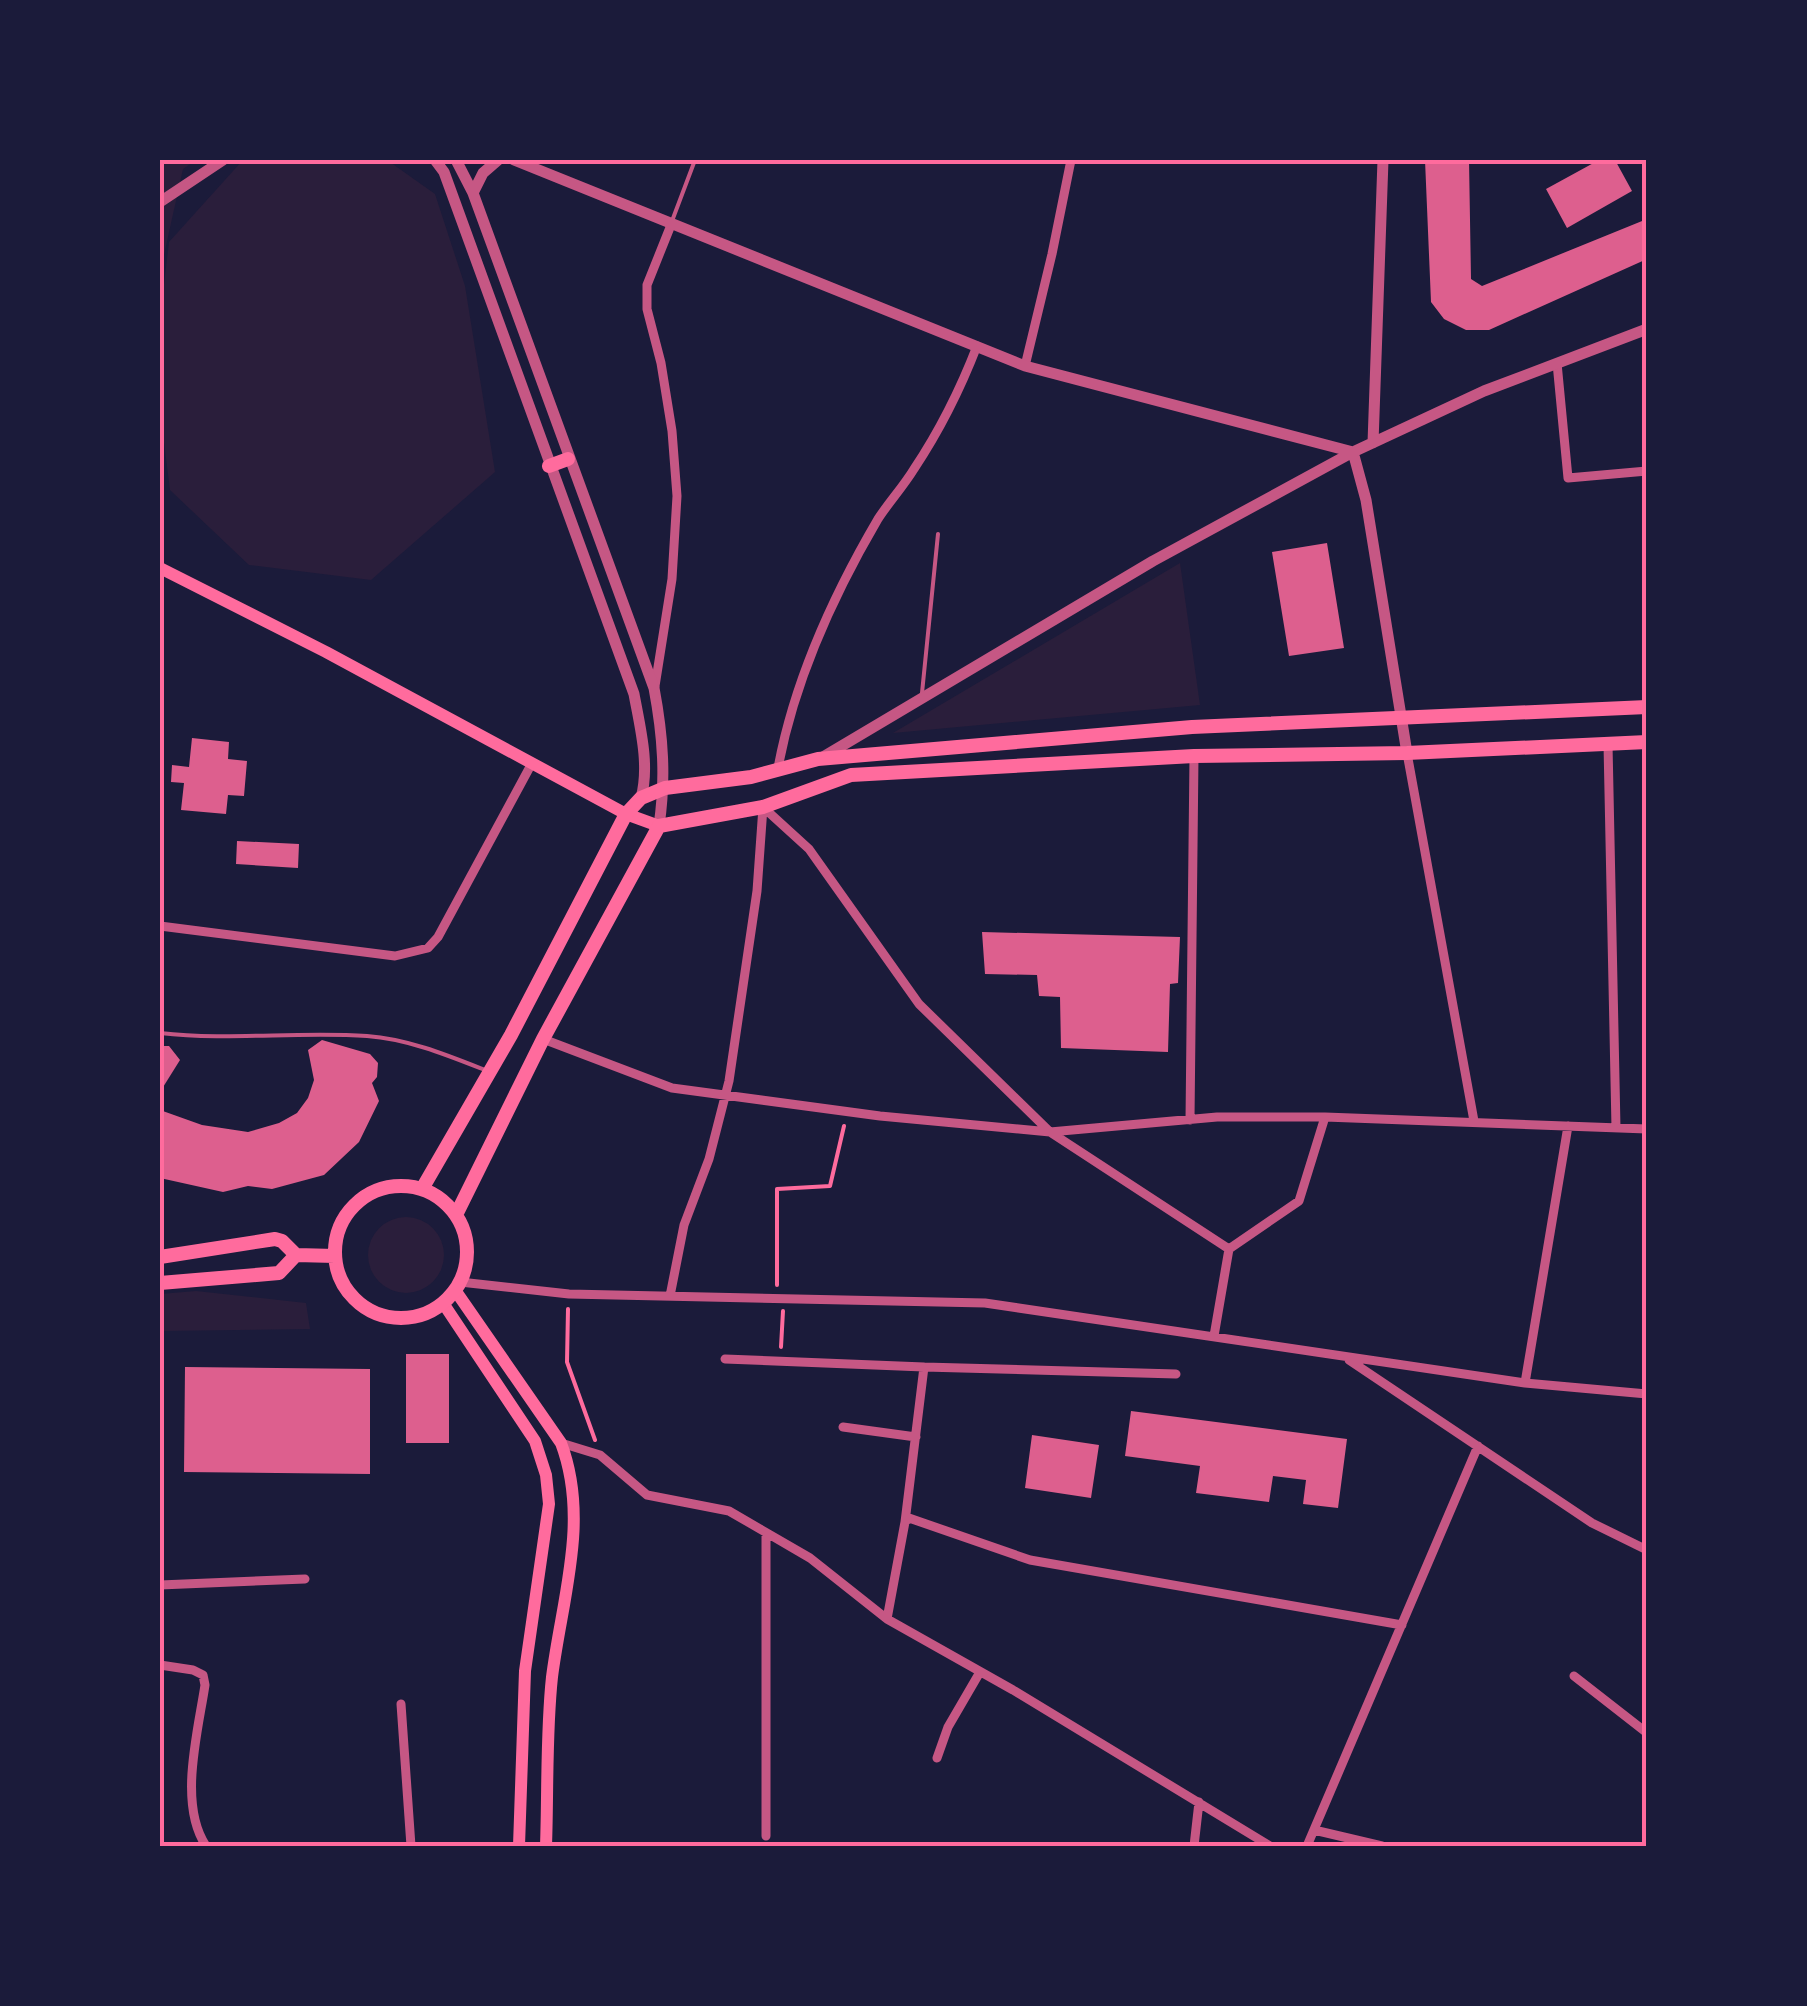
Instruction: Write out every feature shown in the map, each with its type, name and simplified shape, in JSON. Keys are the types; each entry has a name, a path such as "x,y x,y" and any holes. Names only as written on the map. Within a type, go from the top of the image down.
{"main road":[{"path":"549,466 568,459"},
{"path":"160,568 326,652 626,814 659,826 762,806 851,776 1194,756 1406,753 1647,742"},
{"path":"422,1189 626,814 641,798 665,788 751,777 818,759 1192,727 1647,707"},
{"path":"456,1215 543,1038 659,826"},
{"path":"400,1185 422,1189 441,1199 456,1215 467,1248 457,1286 443,1303 426,1313 406,1318 385,1316 366,1308 339,1277 334,1256 336,1235 345,1215 360,1199 379,1188 400,1185"},
{"path":"160,1257 275,1240 282,1241 296,1255 334,1256"},
{"path":"160,1283 279,1273 296,1255"},
{"path":"457,1286 561,1443 571,1470 576,1504 552,1680 546,1846"},
{"path":"443,1303 534,1441 546,1475 549,1504 525,1672 519,1846"}],"street":[{"path":"160,202 223,160"},
{"path":"435,160 444,172 634,694 643,742 641,798"},
{"path":"456,160 473,193 654,688 664,740 665,788 659,826"},
{"path":"473,193 482,173 498,160"},
{"path":"514,160 1025,366 1353,452"},
{"path":"1025,366 1071,160"},
{"path":"1374,443 1383,160"},
{"path":"654,688 672,579 676,496 672,431 647,309 646,285 671,225"},
{"path":"818,759 1153,560 1353,452 1484,391 1647,329"},
{"path":"778,768 784,731 839,591 880,516 945,420 977,346"},
{"path":"1557,363 1568,478 1647,472"},
{"path":"1353,452 1366,500 1406,753 1474,1121"},
{"path":"1608,744 1616,1128"},
{"path":"1190,1120 1194,756"},
{"path":"160,926 396,956 428,948 532,763"},
{"path":"670,1296 684,1224 709,1159 726,1096 757,892 762,806"},
{"path":"762,806 809,849 919,1004 1050,1132 1229,1249"},
{"path":"543,1038 672,1088 847,1112 1050,1132 1190,1120 1324,1116 1647,1129"},
{"path":"1214,1336 1229,1249 1299,1201 1324,1116"},
{"path":"1525,1384 1568,1126"},
{"path":"457,1286 569,1294 985,1303 1525,1384 1647,1394"},
{"path":"1347,1358 1592,1523 1647,1550"},
{"path":"725,1359 1176,1374"},
{"path":"887,1620 905,1522 924,1367"},
{"path":"844,1427 916,1438"},
{"path":"561,1443 600,1455 648,1495 722,1509 810,1558 887,1620 1270,1846"},
{"path":"1308,1846 1478,1446"},
{"path":"905,1522 910,1518 1030,1560 1402,1624"},
{"path":"766,1533 766,1836"},
{"path":"160,1585 306,1579"},
{"path":"160,1666 194,1670 202,1675 205,1686 192,1767 195,1817 205,1844 189,1846"},
{"path":"936,1758 948,1727 980,1672"},
{"path":"1574,1676 1647,1733"},
{"path":"400,1704 411,1846"},
{"path":"1194,1846 1199,1802"},
{"path":"1314,1830 1382,1846"}],"lane":[{"path":"671,225 695,160"},
{"path":"921,698 938,534"},
{"path":"160,1033 225,1039 369,1036 405,1042 489,1072"}],"path":[{"path":"780,1361 777,1189 830,1186 847,1112"},
{"path":"569,1294 567,1362 600,1455"}],"shaded area":[{"path":"160,160 196,160 183,169 160,273"},
{"path":"243,160 387,160 435,194 465,286 495,472 371,580 249,565 170,490 160,411 160,318 169,242"},
{"path":"1180,563 1200,705 893,733"},
{"path":"406,1217 433,1228 444,1255 433,1282 406,1293 379,1282 368,1255 379,1228"},
{"path":"196,1291 306,1303 310,1329 160,1331 160,1294"}],"building":[{"path":"1425,160 1469,160 1471,279 1482,286 1647,219 1647,259 1489,330 1466,330 1444,319 1431,302"},
{"path":"1599,160 1615,160 1632,191 1567,228 1546,189"},
{"path":"1327,543 1344,648 1289,656 1272,552"},
{"path":"192,738 229,742 228,759 247,761 244,796 228,795 226,814 181,810 184,783 171,782 172,765 189,767"},
{"path":"237,841 299,844 298,868 236,864"},
{"path":"982,932 1180,937 1178,983 1170,984 1168,1052 1061,1048 1060,997 1039,996 1037,975 985,974"},
{"path":"322,1040 370,1054 378,1063 377,1077 372,1083 379,1101 359,1142 324,1175 272,1189 248,1186 223,1192 160,1178 160,1110 202,1125 248,1132 279,1123 297,1113 308,1098 314,1080 308,1050"},
{"path":"160,1046 169,1046 180,1060 160,1092"},
{"path":"406,1354 449,1354 449,1443 406,1443"},
{"path":"185,1367 370,1369 370,1474 184,1472"},
{"path":"1131,1411 1347,1439 1338,1508 1303,1504 1306,1480 1273,1476 1269,1502 1196,1493 1200,1466 1125,1456"},
{"path":"1032,1435 1099,1445 1091,1498 1025,1488"}]}
